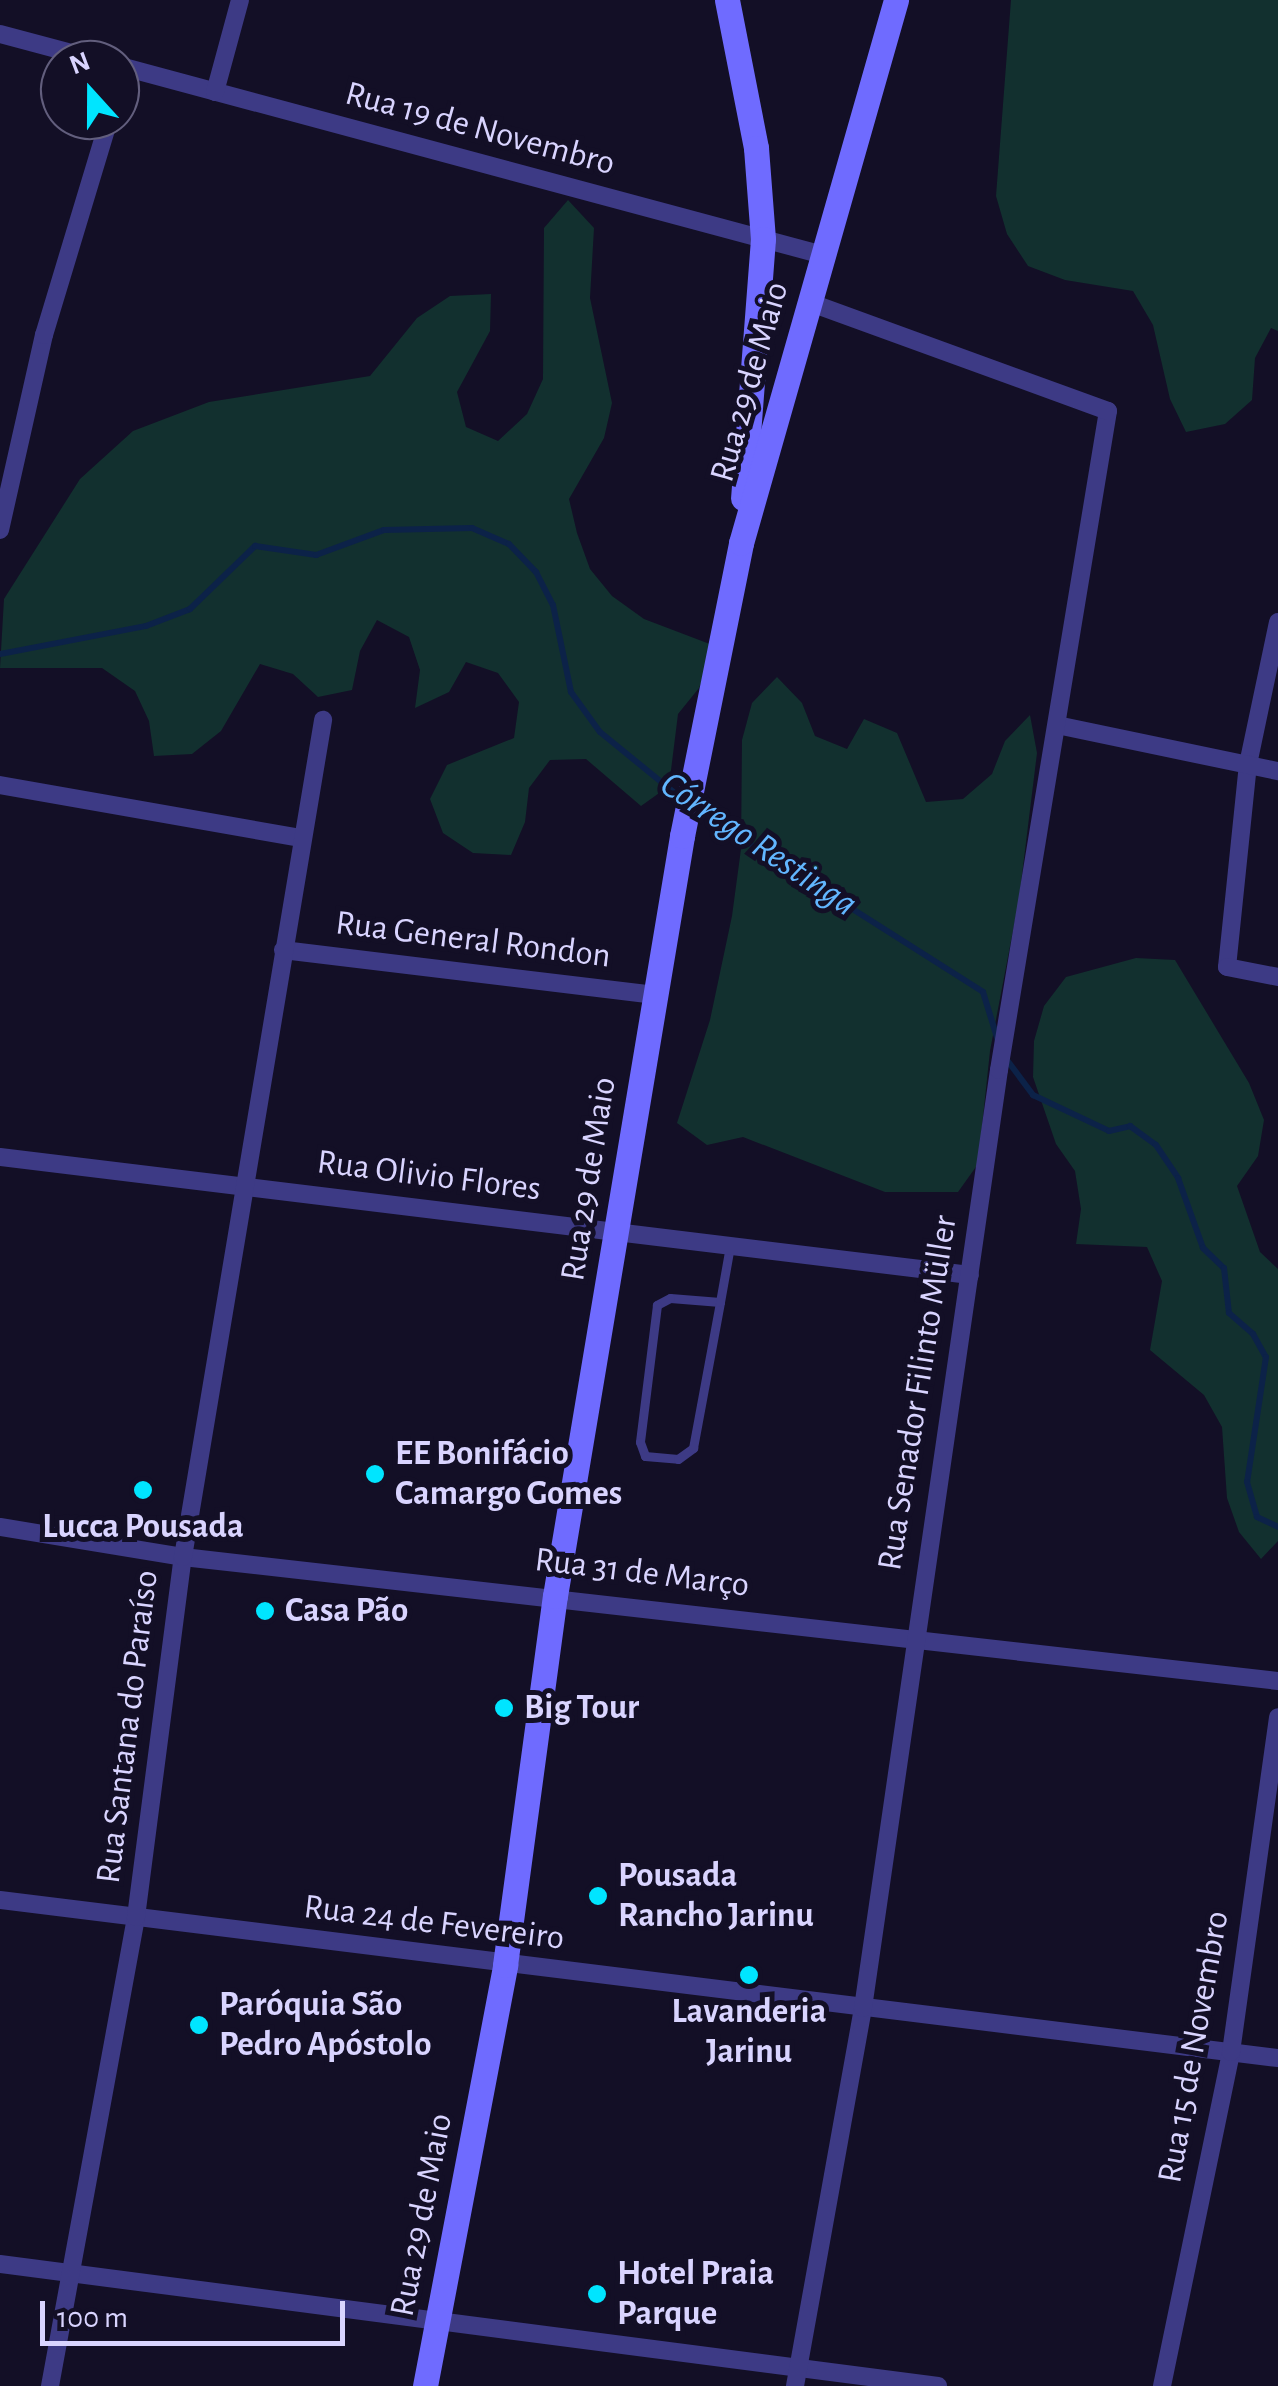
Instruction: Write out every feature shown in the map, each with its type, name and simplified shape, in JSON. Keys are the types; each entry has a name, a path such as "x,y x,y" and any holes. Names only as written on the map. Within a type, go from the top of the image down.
{"main road":[{"path":"727,0 756,148 763,239 741,543"},
{"name":"Rua 29 de Maio","path":"426,2386 506,1965 555,1596 692,782 741,543 896,0"}],"street":[{"path":"214,92 240,0"},
{"path":"0,34 40,45"},
{"name":"Rua 19 de Novembro","path":"140,77 214,92 822,255"},
{"path":"0,530 44,335 104,140"},
{"name":"Rua Senador Filinto Müller","path":"797,2378 863,2008 912,1638 1108,411 809,302"},
{"path":"1278,623 1248,764 1228,968 1278,976"},
{"name":"Rua Santana do Paraíso","path":"50,2386 136,1917 183,1557 323,720"},
{"path":"1057,725 1278,770"},
{"path":"0,784 301,838"},
{"name":"Rua General Rondon","path":"283,950 655,994"},
{"name":"Rua Olivio Flores","path":"0,1157 970,1275"},
{"name":"Rua 31 de Março","path":"0,1527 183,1557 1278,1680"},
{"name":"Rua 15 de Novembro","path":"1162,2386 1231,2052 1278,1717"},
{"name":"Rua 24 de Fevereiro","path":"0,1900 1278,2058"},
{"path":"0,2264 437,2320 797,2378 938,2386"}],"lane":[{"path":"720,1302 670,1298 657,1305 640,1442 646,1456 688,1457 693,1448 720,1302 730,1246"}],"green space":[{"path":"1011,0 1278,0 1278,331 1271,328 1255,358 1252,400 1225,424 1186,432 1170,399 1153,325 1133,291 1065,280 1028,266 1007,234 996,196"},
{"path":"568,200 594,228 590,298 612,403 604,438 569,499 577,533 590,569 612,596 644,619 715,646 699,688 678,714 669,786 641,806 586,759 550,760 529,788 525,822 511,855 473,853 443,833 430,799 447,765 514,738 519,702 498,673 466,662 449,692 415,708 420,670 409,637 377,620 360,651 352,690 318,697 293,674 260,664 221,731 192,754 154,756 149,721 135,691 102,668 0,668 4,599 80,479 133,431 209,402 370,376 417,318 450,296 491,294 490,331 457,392 466,427 498,441 527,414 543,379 544,228"},
{"path":"777,677 802,703 815,736 847,749 864,719 897,733 926,802 963,799 992,774 1005,741 1030,715 1037,753 1019,899 990,1051 978,1164 958,1192 885,1192 743,1137 707,1145 677,1123 710,1020 732,916 741,849 742,740 752,703"},
{"path":"1136,958 1175,960 1249,1083 1264,1120 1258,1156 1237,1186 1260,1252 1278,1269 1278,1541 1261,1559 1239,1532 1227,1498 1222,1427 1204,1395 1150,1350 1162,1281 1147,1247 1076,1244 1081,1209 1075,1171 1056,1144 1033,1077 1034,1041 1044,1006 1066,977"}],"waterway":[{"name":"Córrego Restinga","path":"0,654 146,626 190,609 255,546 316,555 384,530 472,528 509,544 536,572 553,605 571,692 600,732 681,798"},
{"name":"Córrego Restinga","path":"695,809 983,992 999,1044"},
{"name":"Córrego Restinga","path":"1007,1060 1033,1095 1109,1131 1130,1126 1156,1145 1178,1178 1203,1248 1224,1268 1229,1313 1253,1334 1266,1357 1247,1482 1257,1517 1278,1527"}],"place":[{"name":"EE Bonifácio Camargo Gomes","path":"375,1474"},
{"name":"Lucca Pousada","path":"143,1490"},
{"name":"Casa Pão","path":"265,1611"},
{"name":"Big Tour","path":"504,1708"},
{"name":"Pousada Rancho Jarinu","path":"598,1896"},
{"name":"Lavanderia Jarinu","path":"749,1975"},
{"name":"Paróquia São Pedro Apóstolo","path":"199,2025"},
{"name":"Hotel Praia Parque","path":"597,2294"}]}
